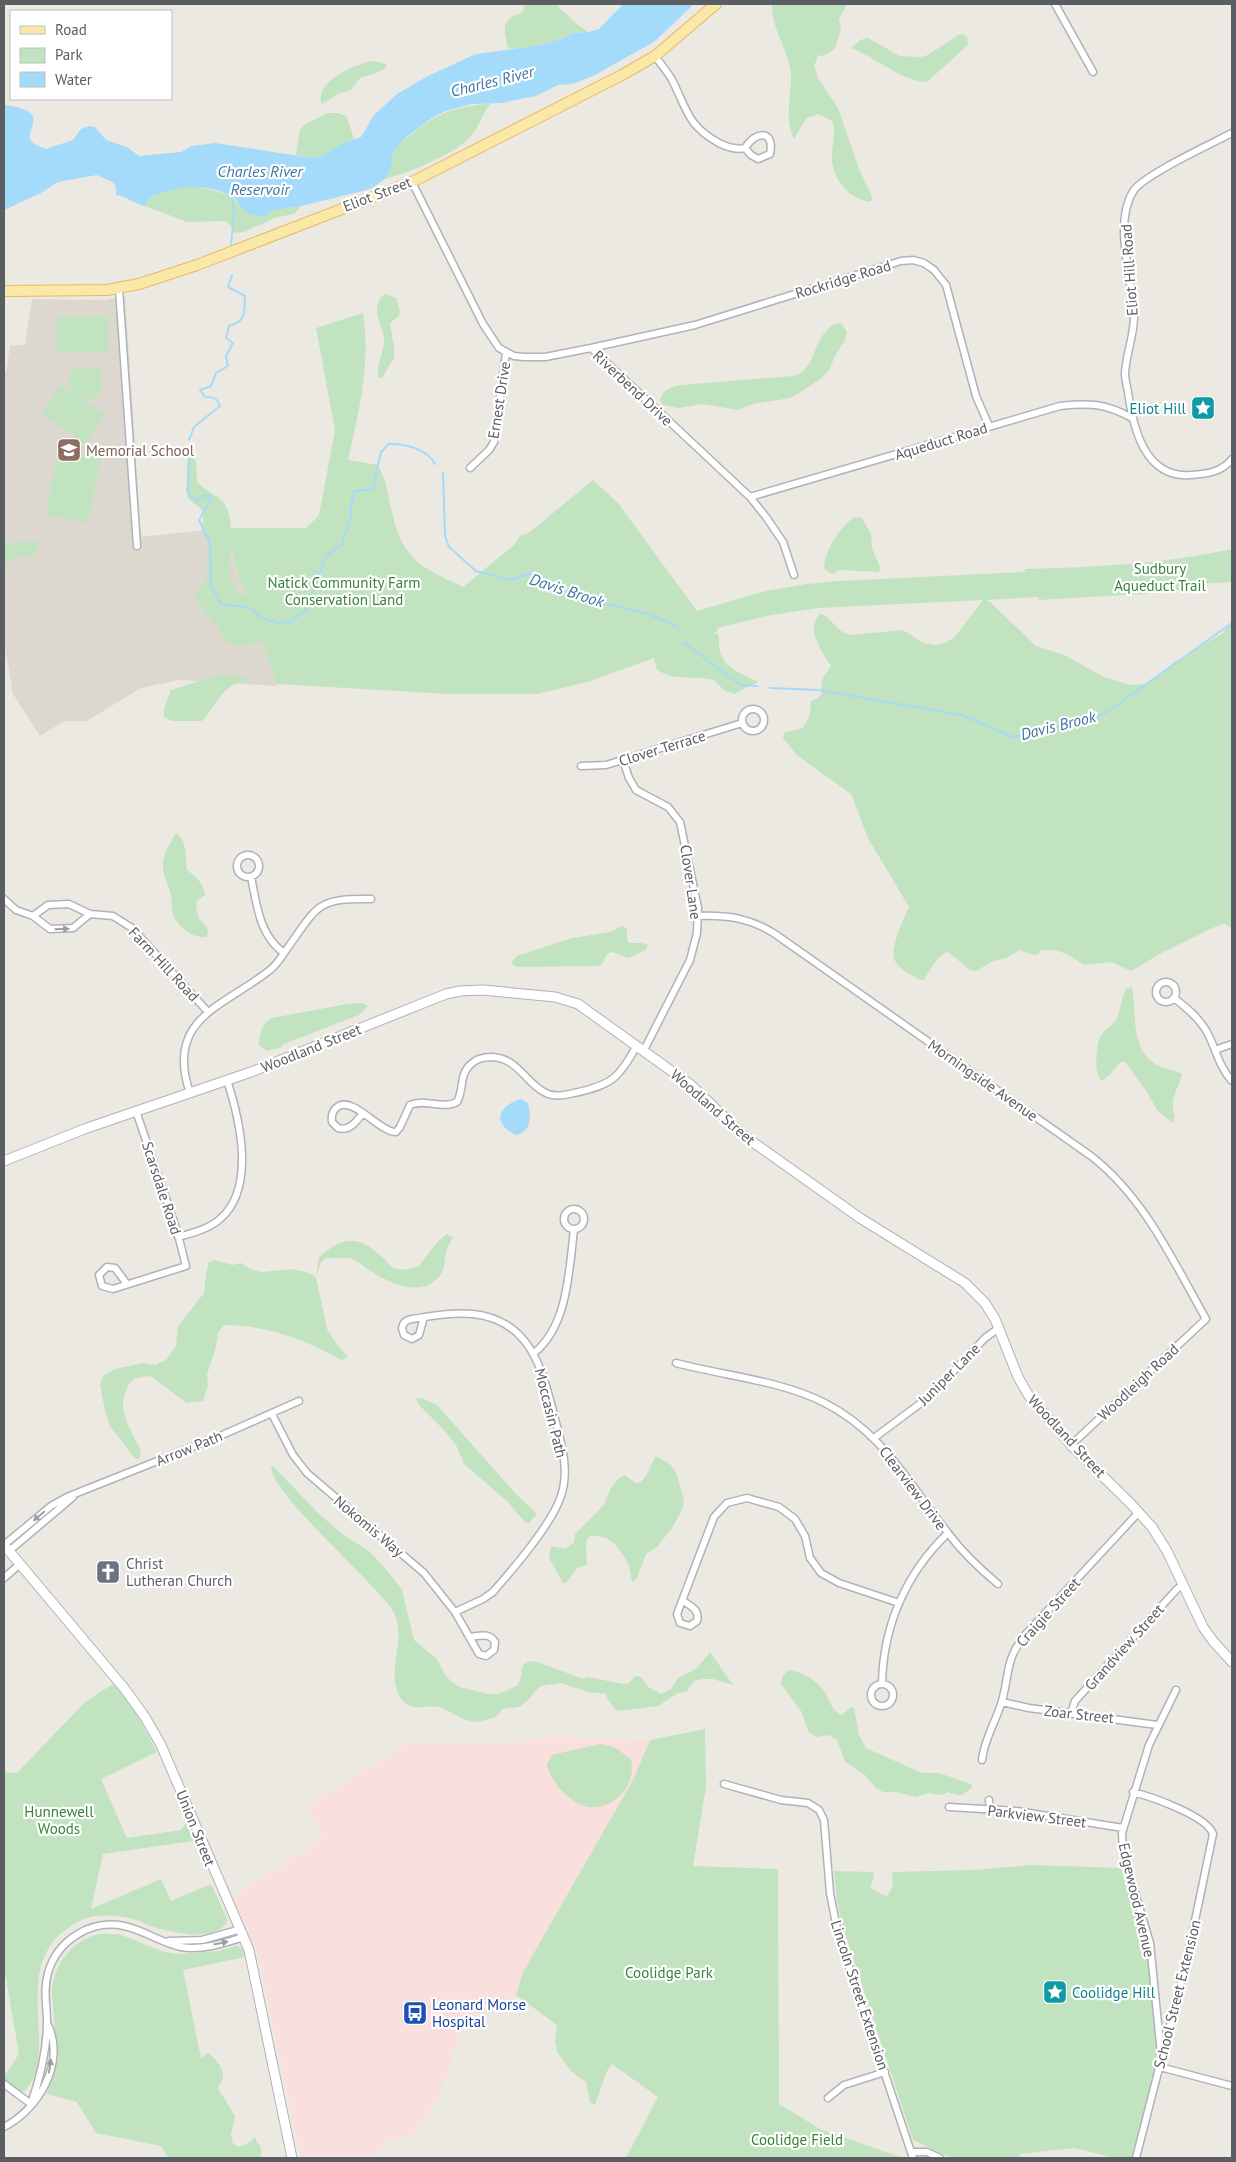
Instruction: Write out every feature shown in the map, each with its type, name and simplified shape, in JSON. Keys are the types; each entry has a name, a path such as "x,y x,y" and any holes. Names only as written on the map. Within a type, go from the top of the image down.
{"main road":[{"name":"Eliot Street","path":"4,291 86,292 119,289 198,265 412,182 622,75 654,56 716,4"}],"street":[{"path":"1055,4 1094,72"},
{"path":"654,56 670,77 695,126 704,135 722,145 740,149 746,148"},
{"name":"Eliot Hill Road","path":"1232,133 1141,182 1130,200 1125,218 1126,246 1134,318 1125,375 1132,418 1141,446 1154,462 1167,472 1181,476 1210,474 1229,464 1232,459"},
{"path":"412,182 483,324 492,339 506,353"},
{"name":"Rockridge Road","path":"591,348 694,326 875,268 913,260 924,263 946,285 976,396 989,426"},
{"path":"119,289 137,546"},
{"name":"Riverbend Drive","path":"506,353 524,357 546,357 591,348 750,497 783,542 794,575"},
{"name":"Ernest Drive","path":"470,468 489,450 494,442 506,353"},
{"name":"Aqueduct Road","path":"750,497 1060,406 1088,403 1116,409 1132,418"},
{"name":"Clover Terrace","path":"581,766 597,766 623,760 742,724"},
{"name":"Clover Lane","path":"363,1113 385,1130 396,1132 410,1105 418,1103 448,1105 457,1102 461,1094 466,1070 475,1060 488,1057 510,1061 543,1091 553,1095 565,1095 599,1088 616,1077 640,1047 690,960 697,933 698,916 680,822 668,807 636,790 629,778 623,760"},
{"path":"251,877 263,927 272,943 284,953"},
{"path":"4,899 16,910 33,916 50,928 69,929 78,926 90,914"},
{"path":"190,1093 185,1070 186,1046 195,1026 208,1012 270,970 312,915 324,905 338,899 371,899"},
{"name":"Farm Hill Road","path":"33,916 44,907 52,904 74,904 90,914 113,916 126,924 208,1012"},
{"name":"Morningside Avenue","path":"698,916 734,916 751,921 767,929 1100,1164 1123,1185 1144,1212 1206,1320"},
{"name":"Woodland Street","path":"4,1161 72,1134 228,1080 437,997 468,990 571,1000 640,1047 698,1091 743,1136 860,1218 965,1283 985,1303 1000,1328 1018,1377 1025,1390 1071,1445 1139,1512 1162,1543 1208,1634 1232,1662"},
{"path":"1174,998 1191,1012 1202,1025 1224,1071 1232,1081"},
{"path":"1215,1050 1232,1044"},
{"path":"178,1237 208,1227 220,1220 230,1209 238,1194 242,1169 240,1128 228,1080"},
{"path":"342,1104 363,1113 354,1124 346,1129 338,1128 332,1122 332,1113 342,1104"},
{"name":"Scarsdale Road","path":"128,1284 186,1266 136,1111"},
{"path":"534,1353 547,1339 560,1312 568,1277 574,1230"},
{"path":"107,1267 115,1268 128,1284 114,1289 106,1288 100,1283 100,1275 107,1267"},
{"name":"Moccasin Path","path":"424,1317 464,1314 489,1317 512,1329 524,1339 534,1353 545,1379 562,1446 565,1472 560,1499 548,1521 493,1592 456,1612"},
{"name":"Woodleigh Road","path":"1071,1445 1206,1320"},
{"name":"Juniper Lane","path":"874,1438 930,1397 949,1379 985,1338 1000,1328"},
{"name":"Clearview Drive","path":"676,1363 796,1391 834,1408 874,1438 901,1468 948,1533 998,1584"},
{"name":"Arrow Path","path":"6,1547 51,1506 299,1401"},
{"name":"Nokomis Way","path":"272,1414 293,1455 308,1473 424,1573 456,1612 470,1637"},
{"path":"682,1601 714,1517 727,1503 747,1498 779,1507 794,1519 805,1536 810,1558 821,1573 839,1583 899,1603"},
{"name":"Craigie Street","path":"982,1760 985,1744 1002,1702 1008,1662 1019,1642 1139,1512"},
{"path":"882,1684 886,1642 899,1603 923,1559 948,1533"},
{"name":"Union Street","path":"6,1547 115,1677 150,1725 166,1757 218,1880 243,1933 254,1972 292,2158"},
{"path":"4,1578 20,1564"},
{"name":"Grandview Street","path":"1070,1713 1075,1701 1177,1589 1183,1585"},
{"name":"Edgewood Avenue","path":"1161,2063 1150,1943 1123,1852 1123,1828 1133,1792 1158,1725 1176,1690"},
{"name":"Zoar Street","path":"1002,1702 1029,1708 1158,1725"},
{"name":"Lincoln Street Extension","path":"724,1784 782,1800 808,1803 822,1813 830,1893 836,1926 912,2155"},
{"name":"School Street Extension","path":"1133,1792 1162,1802 1202,1820 1212,1830 1212,1843 1138,2158"},
{"path":"989,1800 990,1809"},
{"name":"Parkview Street","path":"950,1807 1029,1812 1123,1828"},
{"path":"4,2127 18,2118 31,2104 43,2064 47,2024 45,1991 48,1973 60,1949 72,1937 87,1929 109,1924 125,1926 164,1940 202,1940 243,1933"},
{"path":"1161,2063 1232,2086"},
{"path":"828,2098 844,2085 885,2072"},
{"path":"4,2084 31,2104"},
{"path":"912,2155 927,2152 940,2158"}],"shaded area":[{"name":"Memorial School","path":"125,296 141,537 222,528 278,686 179,680 141,688 87,721 64,721 40,736 13,694 4,642 4,372 6,372 10,346 25,345 32,299 106,300"},
{"path":"545,1737 650,1740 633,1780 523,1972 516,1995 465,2020 439,2095 413,2134 388,2140 372,2156 366,2158 301,2158 258,1953 232,1897 323,1839 306,1806 410,1743 508,1744"}],"green space":[{"path":"525,4 555,4 588,32 573,33 561,39 536,46 517,49 508,48 505,31 506,23 523,11"},
{"path":"772,4 847,4 839,19 841,30 835,48 826,55 818,56 814,66 818,78 838,108 859,169 873,199 870,202 850,193 844,188 836,175 832,161 834,131 832,121 818,114 806,119 794,139 789,123 790,68 775,23"},
{"path":"963,34 967,37 968,45 927,82 897,73 851,48 860,40 868,38 900,56 921,57 928,55 958,35"},
{"path":"370,61 387,65 386,68 360,78 351,90 338,94 322,104 321,96 323,89 329,82 345,71"},
{"path":"491,103 474,132 464,143 431,162 385,179 394,150 422,126 440,115 456,109"},
{"path":"328,113 339,113 347,117 354,139 322,156 312,158 296,155 300,129 309,122"},
{"path":"192,185 226,194 239,203 272,210 301,206 295,213 277,217 244,232 235,233 227,221 187,222 145,206 158,193 172,188"},
{"path":"386,294 396,298 400,311 399,316 390,323 394,358 382,378 379,378 379,365 384,336 377,310 381,297"},
{"path":"363,313 366,351 365,369 360,405 348,460 378,465 386,484 398,532 410,554 427,569 463,587 515,544 520,536 530,532 593,480 618,503 697,611 765,591 807,584 1025,572 1025,569 1129,564 1181,558 1232,549 1232,582 1198,584 1198,587 1158,593 1039,600 1038,597 985,600 990,602 1036,646 1064,655 1104,677 1130,685 1143,684 1150,681 1175,662 1223,633 1232,620 1232,928 1224,924 1217,926 1165,951 1131,971 1111,962 1085,965 1065,953 1049,950 1041,950 1039,954 1034,955 1020,950 1006,958 991,962 976,971 970,970 948,952 940,956 924,980 910,974 896,963 893,954 894,948 909,907 868,838 851,794 797,755 783,738 785,732 803,728 810,715 811,701 821,695 823,679 831,666 816,641 814,627 820,614 826,616 841,631 850,635 903,630 923,643 936,645 954,638 983,600 819,608 771,615 717,628 718,631 714,633 718,634 720,651 724,660 732,668 758,682 734,694 725,691 714,680 665,674 657,670 654,658 591,681 537,694 448,694 277,684 262,642 235,645 227,642 219,628 201,608 196,599 195,593 206,581 208,554 207,541 203,529 202,510 189,499 186,492 188,460 191,450 196,462 197,482 224,504 231,528 306,528 319,515 335,430 316,328","holes":["230,549 246,596 239,594 231,581"]},
{"path":"108,316 108,352 56,352 56,317"},
{"path":"835,324 842,324 847,332 845,340 829,370 822,378 791,398 753,404 738,410 702,404 679,408 663,405 660,400 663,393 668,389 681,385 793,376 803,371 808,365 820,340 829,328"},
{"path":"96,364 103,371 101,373 101,394 94,399 82,399 105,414 85,444 42,414 61,385 74,394 69,382 73,369 92,368"},
{"path":"58,451 101,459 88,523 45,515"},
{"path":"854,517 862,518 871,534 872,548 880,567 879,572 839,570 832,574 824,569 827,554 838,533"},
{"path":"4,541 6,543 38,541 38,546 34,556 16,557 4,564"},
{"path":"221,674 248,677 245,681 237,683 225,691 202,721 172,721 164,717 164,709 171,690"},
{"path":"176,833 183,840 187,870 203,887 205,895 197,901 196,908 199,918 207,927 208,933 206,937 200,937 184,930 176,921 172,910 171,895 164,874 163,861"},
{"path":"622,926 627,929 627,941 629,943 648,945 646,950 628,958 612,952 608,953 601,965 596,966 518,967 513,965 512,961 517,956 572,938 611,932"},
{"path":"1132,987 1136,1030 1143,1051 1149,1059 1159,1066 1182,1074 1173,1099 1175,1116 1173,1123 1157,1110 1147,1092 1125,1062 1121,1062 1102,1081 1097,1073 1096,1059 1099,1040 1102,1034 1114,1023 1123,995 1127,988"},
{"path":"363,1003 368,1006 359,1015 284,1044 280,1048 267,1051 259,1045 262,1029 272,1018 347,1004"},
{"path":"447,1234 453,1238 447,1249 441,1274 434,1282 425,1286 416,1288 396,1284 377,1275 355,1260 347,1258 326,1258 321,1262 316,1277 319,1257 335,1245 343,1242 357,1241 365,1244 392,1267 402,1270 419,1266 438,1241"},
{"path":"215,1260 232,1265 241,1263 252,1270 263,1272 290,1269 307,1272 316,1277 327,1329 337,1345 348,1357 342,1360 300,1340 270,1331 224,1325 218,1333 215,1351 207,1374 208,1386 203,1401 187,1403 150,1376 136,1378 130,1382 124,1397 124,1412 141,1454 138,1460 133,1456 110,1426 100,1384 104,1375 116,1369 142,1363 156,1365 167,1359 176,1346 178,1326 204,1293 209,1262"},
{"path":"422,1398 437,1405 517,1495 535,1512 536,1515 529,1523 525,1522 507,1501 464,1464 456,1445 418,1404 416,1399"},
{"path":"656,1456 671,1465 676,1472 684,1500 683,1508 672,1528 657,1547 646,1554 637,1578 633,1582 626,1560 614,1544 604,1537 590,1536 586,1541 587,1565 577,1568 566,1583 563,1583 549,1558 551,1546 566,1549 573,1543 575,1534 604,1505 611,1488 620,1477 625,1475 638,1483 647,1474"},
{"path":"271,1467 274,1467 319,1514 341,1533 369,1551 386,1569 402,1590 414,1640 437,1659 445,1675 460,1687 488,1694 498,1694 517,1686 523,1665 535,1661 583,1679 588,1677 623,1684 629,1683 635,1676 641,1677 648,1687 661,1694 671,1689 678,1678 697,1668 710,1652 733,1685 713,1679 702,1679 694,1681 687,1691 676,1694 658,1706 618,1711 610,1703 606,1694 588,1692 561,1683 540,1686 522,1705 503,1709 495,1717 477,1722 465,1720 438,1707 412,1707 405,1703 398,1693 395,1682 399,1634 393,1611 366,1579 288,1497 276,1480"},
{"path":"791,1670 813,1680 824,1691 833,1708 842,1715 851,1707 854,1708 859,1735 866,1748 922,1773 939,1773 971,1784 972,1787 962,1795 948,1792 942,1795 928,1793 916,1797 896,1792 883,1792 876,1788 865,1775 845,1762 837,1740 828,1735 817,1737 809,1732 801,1711 781,1684 784,1675"},
{"name":"Hunnewell Woods","path":"113,1684 135,1711 157,1752 101,1779 127,1838 181,1830 186,1823 193,1841 103,1854 91,1909 161,1879 171,1901 211,1884 228,1921 222,1927 206,1934 187,1934 157,1928 129,1918 100,1916 84,1919 59,1935 45,1956 39,1979 39,2052 35,2073 25,2091 20,2091 4,2080 4,2076 19,2054 4,1967 4,1772 17,1773 85,1702"},
{"name":"Coolidge Park","path":"705,1729 706,1787 693,1866 778,1869 779,2104 820,2129 903,2158 626,2158 658,2097 612,2064 607,2071 595,2105 590,2102 586,2082 572,2072 557,2052 555,2042 557,2025 516,1995 523,1972 633,1780 650,1740"},
{"path":"600,1744 614,1747 631,1759 631,1777 622,1794 615,1800 599,1807 589,1807 576,1802 562,1791 552,1778 547,1764 552,1755"},
{"path":"1031,1865 1122,1868 1132,1892 1147,1950 1157,2059 1132,2158 1115,2158 1074,2148 1020,2154 1018,2158 952,2158 913,2140 842,1924 837,1901 834,1871 873,1872 874,1877 870,1888 887,1897 893,1885 892,1872 974,1870"},
{"path":"98,1934 119,1934 164,1952 178,1954 219,1951 236,1946 242,1948 245,1957 183,1970 201,2058 208,2053 216,2060 222,2070 223,2078 218,2088 235,2116 231,2135 233,2144 239,2147 252,2141 254,2137 261,2147 261,2158 168,2158 161,2146 96,2133 77,2102 47,2094 55,2043 52,1994 55,1975 59,1966 70,1950 86,1939"}],"water":[{"name":"Charles River Reservoir","path":"623,4 694,4 654,42 593,76 572,84 558,85 536,96 501,103 471,104 435,116 404,139 395,149 392,155 391,168 385,179 372,188 363,191 301,206 272,210 266,216 260,216 245,212 235,199 218,190 200,187 174,189 156,195 145,206 137,204 116,195 114,183 97,175 58,182 41,193 4,210 4,105 20,108 33,116 30,137 33,143 46,149 73,140 81,129 89,126 95,127 106,140 127,147 139,156 181,152 192,146 215,143 312,158 322,156 346,142 361,137 374,115 397,94 428,76 476,54 536,46 561,39 573,33 599,29"},
{"path":"521,1099 528,1103 529,1123 525,1130 516,1135 503,1125 500,1115 507,1106"}],"waterway":[{"name":"Davis Brook","path":"231,245 234,215 232,195"},
{"name":"Davis Brook","path":"189,440 194,427 220,406 213,398 205,397 200,390 211,386 216,373 228,366 226,356 233,343 226,338 229,326 242,319 245,296 228,287 232,275"},
{"name":"Davis Brook","path":"189,453 188,482 190,497 199,500 204,496 210,496 210,501 199,520 210,543 211,585 221,604 251,608 260,617 278,623 291,622 307,608 326,556 341,545 351,517 354,491 373,489 381,452 389,444 409,446 422,451 435,464"},
{"name":"Davis Brook","path":"443,473 445,536 449,547 476,571 510,580 529,574 576,596 648,614 676,626"},
{"name":"Davis Brook","path":"770,688 818,690 962,715 1013,737 1070,725 1104,714 1232,623"},
{"name":"Davis Brook","path":"683,642 740,685 758,686"}],"place":[{"name":"Eliot Hill","path":"1203,408"},
{"name":"Memorial School","path":"69,450"},
{"name":"Christ Lutheran Church","path":"108,1572"},
{"name":"Coolidge Hill","path":"1055,1992"},
{"name":"Leonard Morse Hospital","path":"415,2013"}],"water label":[{"name":"Charles River","path":"492,81"}],"park label":[{"name":"Sudbury Aqueduct Trail","path":"1160,576"},
{"name":"Natick Community Farm Conservation Land","path":"344,590"},
{"name":"Coolidge Field","path":"797,2139"}]}
